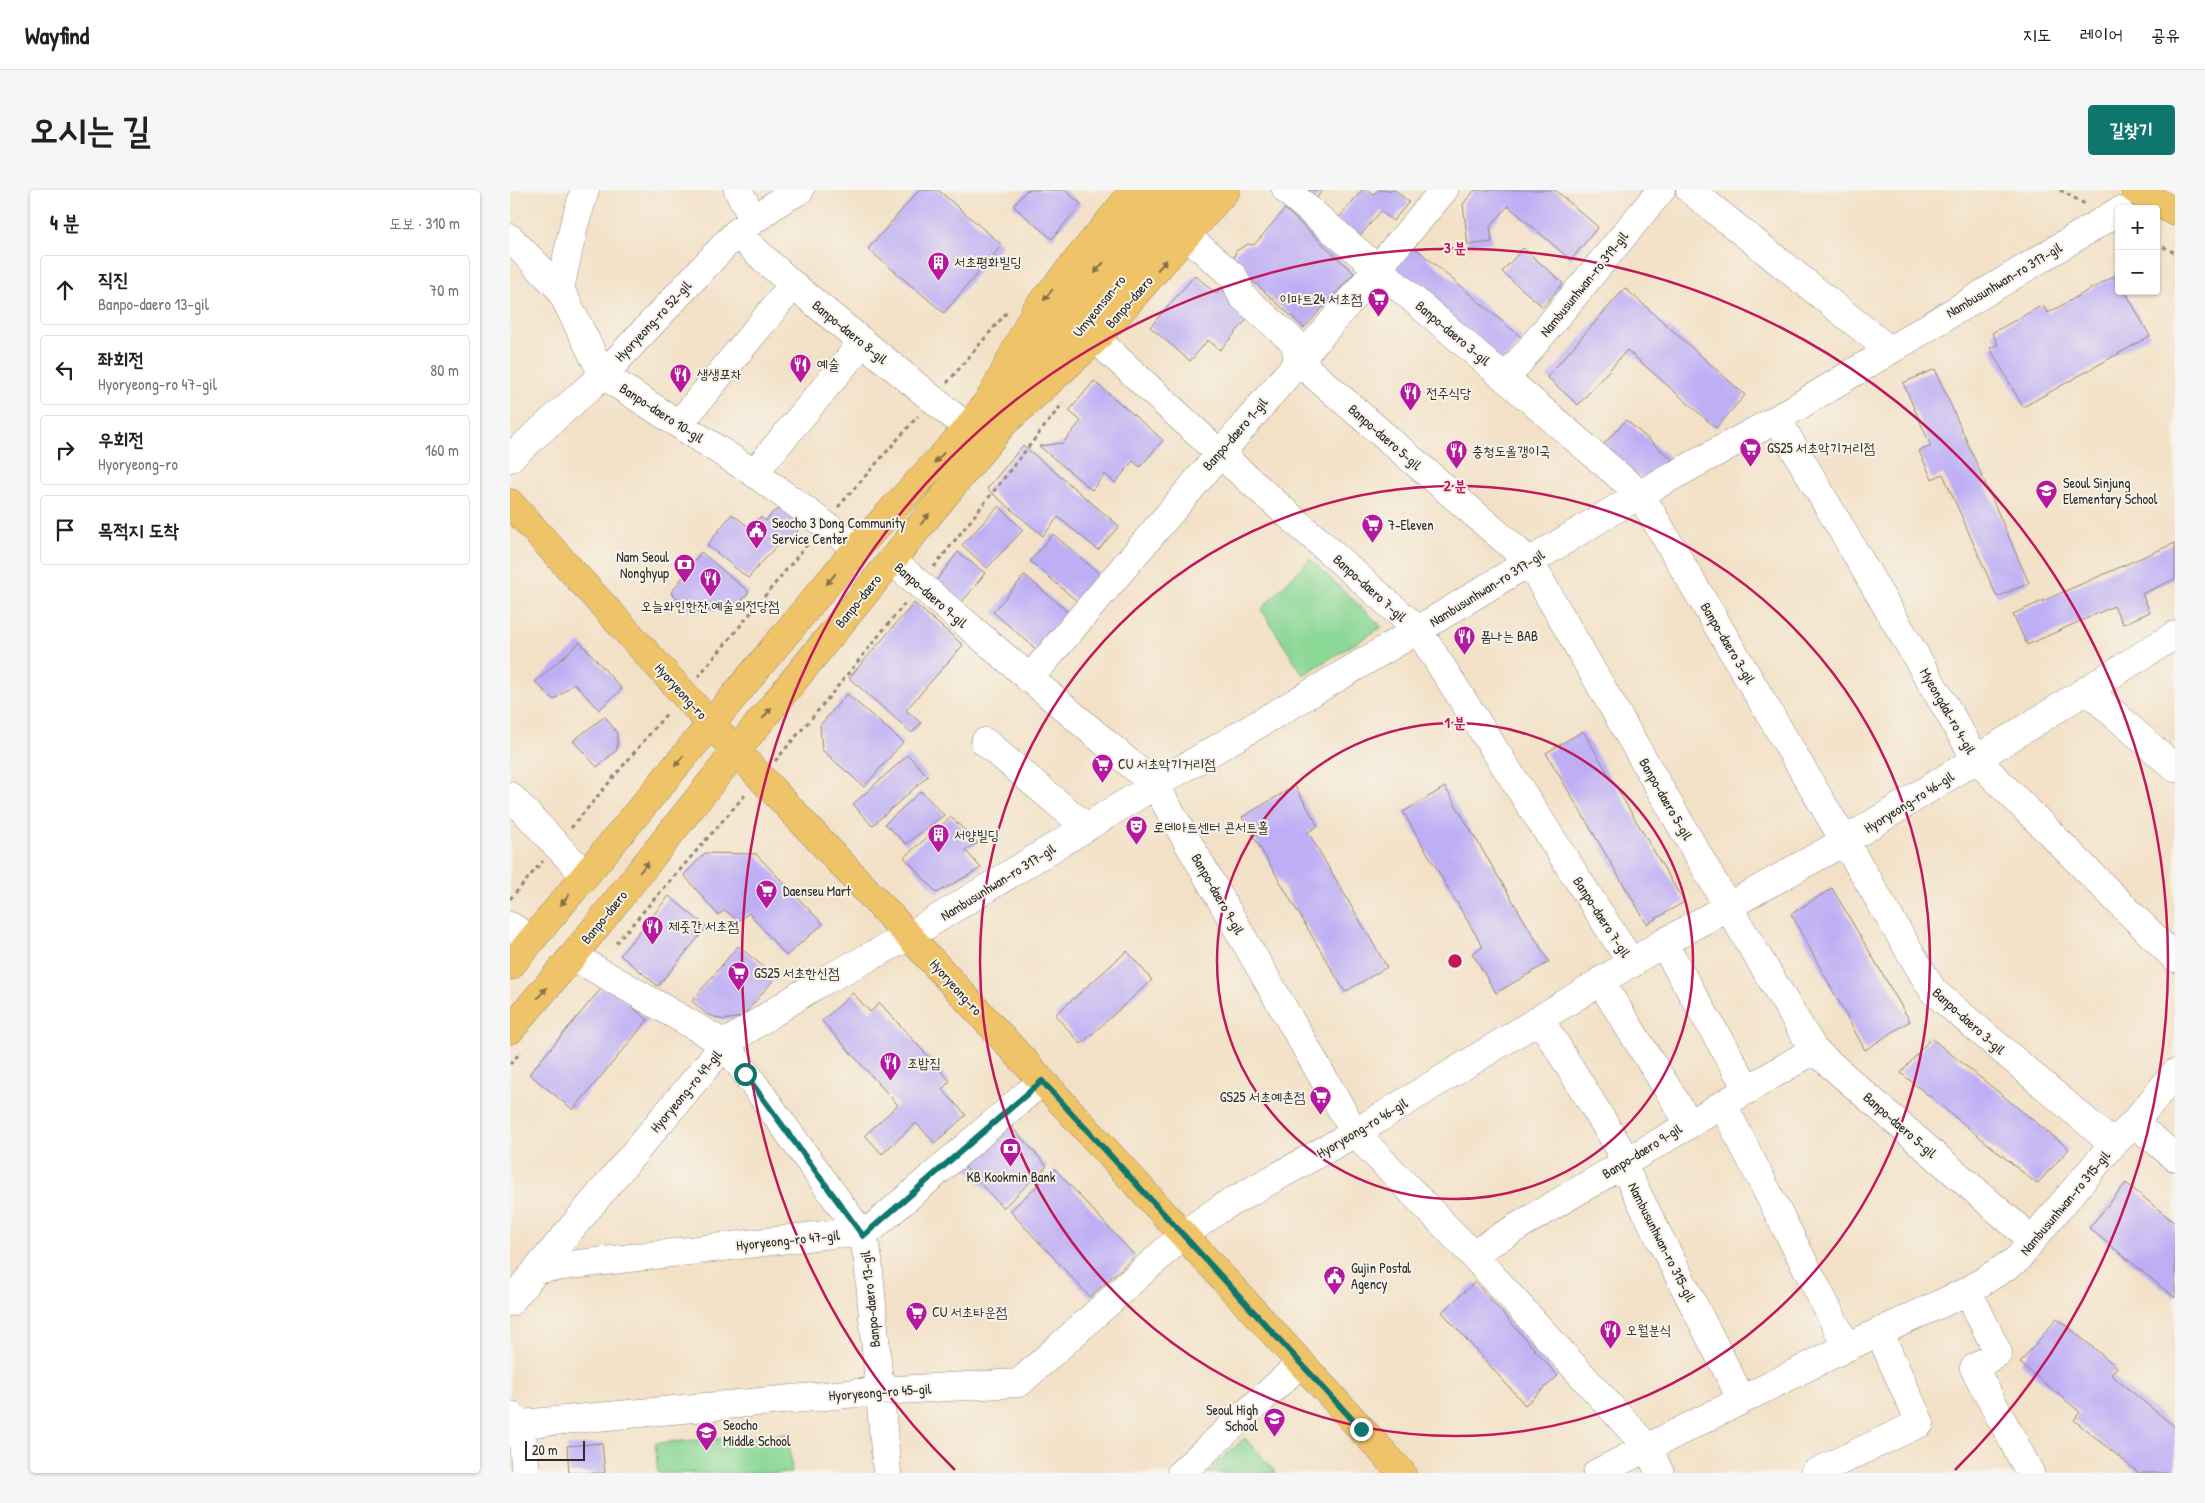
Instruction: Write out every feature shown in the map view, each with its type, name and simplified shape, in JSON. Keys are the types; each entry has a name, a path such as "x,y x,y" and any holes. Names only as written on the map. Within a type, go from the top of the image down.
{"main road":[{"path":"510,966 521,933 585,875 857,548 968,428 993,394 1036,310 1135,190"},
{"name":"Umyeonsan-ro","path":"993,394 1164,190"},
{"name":"Umyeonsan-ro","path":"1004,423 1194,190"},
{"name":"Banpo-daero","path":"516,1040 583,962 736,751 1004,423 1096,339 1226,190"},
{"path":"2134,198 2175,212"},
{"name":"Hyoryeong-ro","path":"510,503 710,724 909,936 1402,1473"}],"street":[{"path":"560,289 574,225 585,190"},
{"path":"738,190 745,226"},
{"name":"Hyoryeong-ro 52-gil","path":"510,458 603,375 745,226 800,190"},
{"name":"Banpo-daero 3-gil","path":"1286,190 1640,494 1933,991 2113,1144"},
{"name":"Banpo-daero 1-gil","path":"1029,679 1444,190"},
{"name":"Nambusunhwan-ro 319-gil","path":"1506,378 1661,190"},
{"path":"1690,190 1888,349"},
{"name":"Nambusunhwan-ro 317-gil","path":"909,936 1155,785 1418,630 1640,494 1777,419 1888,349 2115,213"},
{"name":"Banpo-daero 8-gil","path":"745,226 794,285 968,428"},
{"path":"1187,236 1234,277 1242,296 1295,343 1298,362"},
{"path":"510,238 560,289 603,375"},
{"path":"678,424 794,285"},
{"name":"Banpo-daero 7-gil","path":"1096,339 1219,453 1418,630 1632,964"},
{"path":"754,473 863,342"},
{"name":"Banpo-daero 5-gil","path":"1298,362 1529,561 1728,907 1814,1050 2032,1240"},
{"name":"Banpo-daero 10-gil","path":"603,375 754,473 857,548"},
{"name":"Myeongdal-ro 4-gil","path":"1777,419 1976,760 2175,958"},
{"name":"Banpo-daero 9-gil","path":"891,560 1155,785 1355,1133 1472,1254 1647,1447 1660,1473"},
{"name":"Hyoryeong-ro 46-gil","path":"1183,1234 1221,1208 1355,1133 1600,981 1632,964 1663,943 1845,841 2175,635"},
{"path":"2086,690 2175,768"},
{"path":"985,742 1086,827"},
{"path":"510,796 585,875"},
{"name":"Hyoryeong-ro 49-gil","path":"510,1302 725,1044 814,986 909,936"},
{"path":"1663,943 1748,1090"},
{"name":"Banpo-daero 13-gil","path":"583,962 725,1044 863,1236 868,1260 887,1473"},
{"path":"1600,981 1689,1123"},
{"path":"1540,1019 1620,1149 1622,1164"},
{"name":"Banpo-daero 9-gil","path":"1472,1254 1814,1050"},
{"name":"Nambusunhwan-ro 315-gil","path":"1597,1473 1847,1347 1880,1334 1968,1291 2018,1259 2175,1072"},
{"path":"863,1236 1042,1081"},
{"path":"1723,1104 1847,1347"},
{"path":"2134,1123 2175,1157"},
{"name":"Nambusunhwan-ro 315-gil","path":"1622,1164 1742,1400"},
{"name":"Hyoryeong-ro 47-gil","path":"537,1269 840,1233 863,1236"},
{"name":"Hyoryeong-ro 45-gil","path":"516,1420 880,1391 1019,1384 1183,1234"},
{"path":"1968,1291 1998,1353 1974,1368 2026,1471"},
{"path":"1815,1473 1920,1423 1880,1334"},
{"path":"1181,1473 1300,1364"},
{"path":"516,1420 526,1473"}],"path":[{"path":"2160,245 2175,253"},
{"path":"583,962 761,777 816,713 920,585 1064,402"},
{"path":"510,1064 516,1040"}],"green space":[{"path":"1310,559 1382,627 1303,675 1261,609"},
{"path":"789,1434 792,1473 658,1473 655,1443"},
{"path":"1245,1438 1276,1473 1206,1473"}],"building":[{"name":"서초평화빌딩","path":"919,190 938,190 1002,245 944,313 868,249"},
{"path":"1027,190 1065,190 1081,204 1052,239 1013,206"},
{"path":"1300,190 1323,190 1313,202"},
{"path":"1362,190 1368,190 1373,195 1378,190 1395,190 1409,202 1393,221 1381,211 1358,238 1337,220"},
{"path":"1475,190 1555,190 1598,227 1571,260 1508,206 1490,227 1492,242 1468,245 1463,204"},
{"path":"1285,209 1354,273 1304,328 1252,280 1245,281 1232,264 1236,251 1248,244 1254,245"},
{"path":"1414,247 1522,338 1503,362 1394,271"},
{"path":"1523,248 1563,283 1543,307 1502,272"},
{"path":"1195,275 1216,294 1220,288 1251,315 1220,350 1208,340 1190,361 1150,327"},
{"path":"2115,276 2115,295 2127,295 2150,336 2023,407 1990,348 1998,344 1992,333 2043,305 2048,313"},
{"path":"1625,288 1745,395 1716,428 1627,350 1578,405 1547,377"},
{"path":"1935,369 2029,583 1997,597 1943,474 1932,479 1919,451 1931,446 1903,383"},
{"path":"1094,381 1163,440 1140,467 1133,461 1115,483 1105,474 1092,490 1039,446 1063,443 1081,421 1069,411"},
{"path":"1626,420 1675,462 1648,478 1633,475 1599,449"},
{"path":"1023,445 1119,526 1098,550 1058,517 1043,536 987,489"},
{"path":"999,506 1023,530 987,568 962,545"},
{"path":"782,508 798,521 799,527 795,536 789,541 780,542 748,578 707,545 732,514 750,528 760,517 766,521 773,512"},
{"path":"1053,534 1101,575 1078,602 1030,561"},
{"path":"2175,543 2175,579 2142,594 2150,612 2123,624 2114,606 2027,645 2013,614"},
{"path":"701,552 749,592 734,610 689,611 671,593"},
{"path":"958,552 985,573 959,606 932,586"},
{"path":"1025,575 1068,612 1036,649 993,612"},
{"path":"914,603 963,645 906,710 921,723 912,733 849,678"},
{"path":"580,642 622,689 599,710 574,683 554,700 535,682"},
{"path":"847,694 903,742 864,787 822,750 820,725"},
{"path":"605,716 617,733 617,750 597,767 573,741"},
{"path":"1583,731 1684,902 1647,924 1546,753"},
{"path":"908,755 928,776 872,826 853,804"},
{"path":"1295,786 1318,826 1308,832 1387,967 1345,992 1242,817"},
{"path":"1445,787 1549,962 1496,993 1472,953 1483,947 1403,812"},
{"path":"921,791 944,815 906,844 885,824"},
{"name":"서양빌딩","path":"951,817 978,843 965,850 981,868 937,893 904,857"},
{"path":"705,853 756,854 823,924 786,956 749,913 738,921 725,910 718,915 684,875"},
{"path":"1832,888 1910,1021 1865,1050 1791,914"},
{"path":"669,896 707,927 658,986 620,955"},
{"path":"738,946 776,977 742,1017 723,1020 706,1014 692,1001"},
{"path":"1127,951 1152,980 1081,1044 1055,1015"},
{"path":"605,984 648,1020 573,1110 529,1074"},
{"path":"853,993 870,1012 880,1003 950,1081 942,1089 966,1115 935,1143 916,1123 882,1154 865,1135 898,1105 822,1021"},
{"path":"1931,1038 2069,1149 2037,1184 1901,1073"},
{"path":"1009,1124 1047,1166 1003,1208 964,1166"},
{"path":"1055,1169 1135,1256 1090,1297 1010,1211"},
{"path":"2126,1183 2175,1223 2175,1298 2089,1228"},
{"path":"1475,1282 1558,1376 1525,1405 1442,1312"},
{"path":"2057,1318 2117,1367 2111,1375 2175,1427 2175,1473 2139,1473 2074,1420 2080,1412 2020,1363"},
{"path":"602,1443 605,1473 569,1473 567,1446"}],"place":[{"name":"서초평화빌딩","path":"938,281"},
{"name":"이마트24 서초점","path":"1378,318"},
{"name":"예술","path":"801,383"},
{"name":"생생포차","path":"681,393"},
{"name":"전주식당","path":"1410,412"},
{"name":"GS25 서초악기거리점","path":"1751,467"},
{"name":"충청도올갱이국","path":"1456,470"},
{"name":"Seoul Sinjung Elementary School","path":"2047,510"},
{"name":"7-Eleven","path":"1372,544"},
{"name":"Seocho 3 Dong Community Service Center","path":"756,550"},
{"name":"Nam Seoul Nonghyup","path":"685,584"},
{"name":"오늘와인한잔 예술의전당점","path":"710,597"},
{"name":"폼나는 BAB","path":"1464,655"},
{"name":"CU 서초악기거리점","path":"1102,783"},
{"name":"로데아트센터 콘서트홀","path":"1137,846"},
{"name":"서양빌딩","path":"938,854"},
{"name":"Daenseu Mart","path":"767,910"},
{"name":"제줏간 서초점","path":"652,945"},
{"name":"GS25 서초한신점","path":"738,992"},
{"name":"조밥집","path":"891,1082"},
{"name":"GS25 서초예촌점","path":"1321,1116"},
{"name":"KB Kookmin Bank","path":"1011,1168"},
{"name":"Gujin Postal Agency","path":"1335,1295"},
{"name":"CU 서초타운점","path":"916,1331"},
{"name":"오월분식","path":"1610,1349"},
{"name":"Seoul High School","path":"1274,1437"},
{"name":"Seocho Middle School","path":"707,1452"}],"route":[{"path":"745,1074 840,1207 863,1236 1042,1081 1361,1429"}]}
